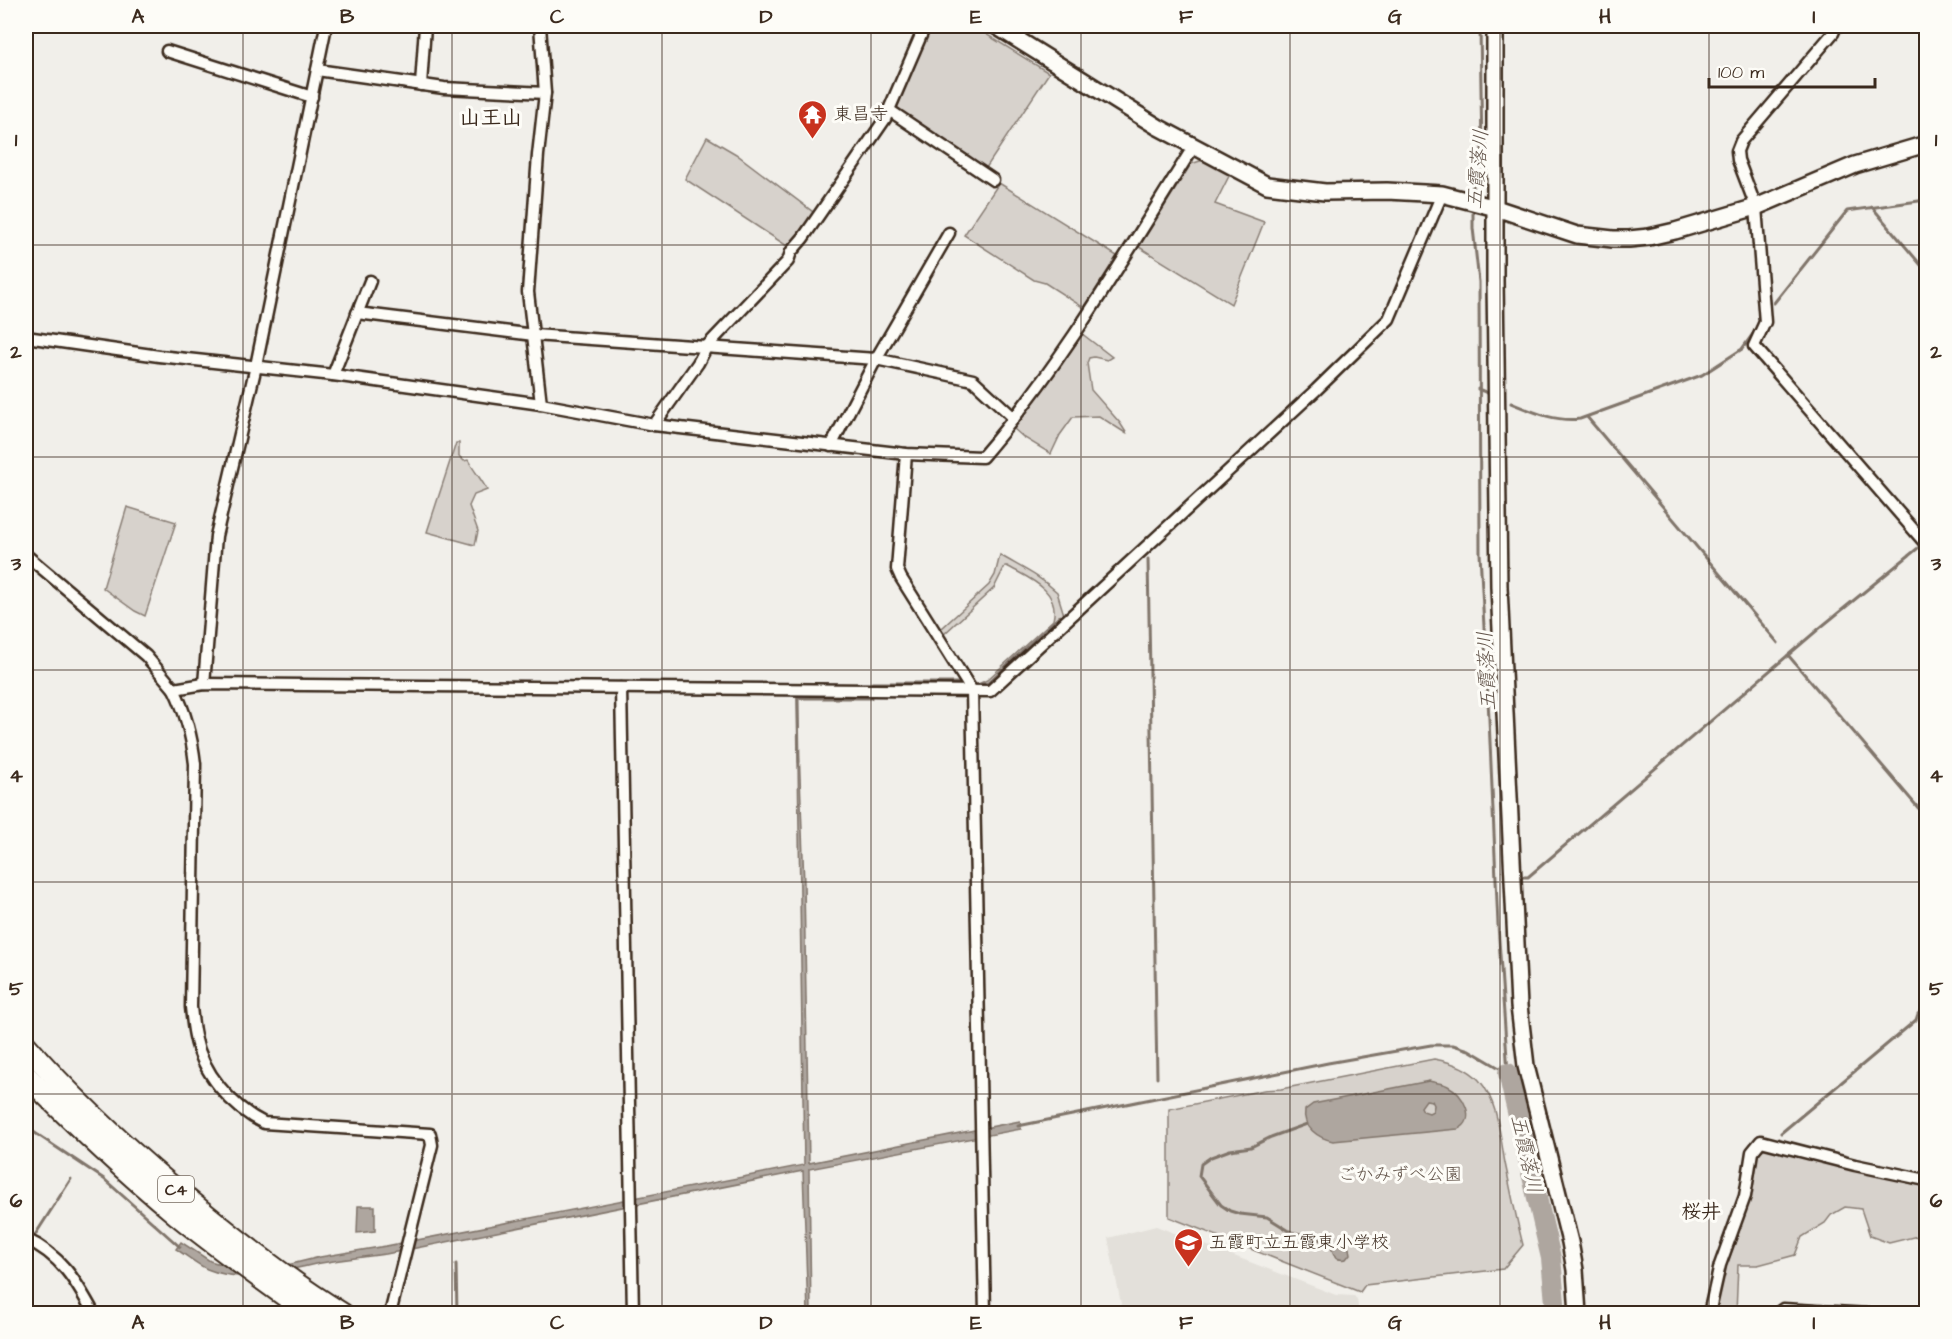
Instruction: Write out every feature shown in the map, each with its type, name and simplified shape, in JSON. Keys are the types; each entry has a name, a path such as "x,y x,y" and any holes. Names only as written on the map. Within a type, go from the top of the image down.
{"highway":[{"name":"C4","path":"26,1045 137,1157 190,1202 250,1250 343,1314"},
{"name":"C4","path":"26,1075 100,1148 178,1216 238,1263 310,1314"}],"street":[{"path":"204,684 216,536 256,366 326,26"},
{"path":"421,85 425,26"},
{"path":"540,26 545,93 528,292 541,404"},
{"path":"654,425 698,363 707,346 788,261 889,110 925,26"},
{"path":"996,26 1158,127 1267,185 1325,192 1387,191 1442,194 1492,207 1578,235 1613,239 1649,237 1675,231 1756,207 1855,165 1926,144"},
{"path":"1495,26 1492,207 1499,587 1521,1029 1531,1090 1570,1242 1575,1270 1578,1314"},
{"path":"1836,26 1833,33 1741,141 1737,151 1738,160 1756,207 1765,322 1754,346 1924,541"},
{"path":"167,51 312,97"},
{"path":"317,70 421,85 545,93"},
{"path":"889,110 993,180"},
{"path":"26,337 159,356 333,375 541,404 654,425 906,454 982,457 1014,418 1076,333 1194,146"},
{"path":"174,689 204,684 990,691 1389,320 1442,194"},
{"path":"831,446 876,359 949,233"},
{"path":"333,375 370,281"},
{"path":"357,313 534,335 876,359 973,380 1014,418"},
{"path":"906,454 897,569 972,691 985,1314"},
{"path":"26,555 146,656 174,689 187,719 195,764 191,1008 195,1038 213,1077 227,1095 250,1116 264,1123 430,1134 432,1145 390,1314"},
{"path":"621,688 633,1314"},
{"path":"1709,1314 1720,1265 1745,1196 1752,1152 1761,1141 1926,1180"},
{"path":"26,1239 41,1246 64,1264 94,1314"},
{"path":"1776,1314 1783,1309 1869,1314"},
{"path":"1897,1314 1923,1313"}],"shaded area":[{"path":"797,695 804,884 809,1163 1020,1121 1021,1129 809,1169 811,1313 808,1313 803,1171 386,1254 264,1275 222,1274 203,1267 176,1249 181,1242 210,1261 244,1271 267,1270 320,1257 804,1165"},
{"path":"1429,1081 1446,1085 1454,1090 1463,1101 1468,1114 1464,1125 1458,1129 1333,1141 1312,1131 1306,1122 1305,1110 1313,1104","holes":["1426,1100 1432,1101 1433,1111 1429,1113 1423,1111 1421,1107"]},
{"path":"358,1206 375,1206 375,1231 357,1233"},
{"name":"五霞町立五霞東小学校","path":"1156,1226 1336,1295 1354,1296 1357,1299 1359,1313 1114,1313 1121,1304 1108,1238"},
{"path":"1333,1244 1349,1248 1350,1254 1346,1259 1336,1257 1331,1247"}],"green space":[{"path":"931,26 973,26 1049,73 986,168 896,110"},
{"path":"707,137 736,154 817,215 792,247 787,246 685,179"},
{"path":"1203,160 1230,174 1215,204 1264,222 1231,304 1139,247 1191,164"},
{"path":"999,183 1117,256 1084,308 1045,283 1034,280 964,235"},
{"path":"1081,333 1112,357 1107,360 1089,358 1087,363 1091,390 1127,434 1099,416 1073,417 1060,435 1051,454 1014,429"},
{"path":"456,443 459,443 459,456 464,461 468,460 487,490 474,495 469,506 478,531 475,545 427,532"},
{"path":"127,507 176,522 145,616 103,588"},
{"path":"1000,555 1037,576 1057,592 1065,618 990,686 981,687 978,684 987,680 1053,620 1052,601 1041,586 1005,566 994,588 944,634 941,629 989,585 995,575"},
{"name":"ごかみずべ公園","path":"1434,1059 1458,1066 1474,1075 1485,1088 1494,1108 1523,1245 1503,1269 1365,1285 1360,1292 1169,1217 1169,1109"},
{"path":"1767,1147 1926,1187 1926,1234 1889,1243 1870,1236 1861,1209 1845,1207 1802,1237 1795,1255 1758,1265 1738,1265 1736,1313 1715,1314 1720,1283 1740,1229 1755,1155"}],"waterway":[{"name":"五霞落川","path":"1473,196 1473,169 1482,151 1480,26"},
{"path":"1774,303 1847,211 1926,200"},
{"path":"1872,207 1926,271"},
{"name":"五霞落川","path":"1473,208 1479,282 1480,553 1498,925 1508,1073"},
{"path":"1511,403 1553,418 1580,419 1702,375 1742,349 1758,327"},
{"path":"1478,389 1490,394"},
{"path":"1587,417 1778,643"},
{"path":"1523,877 1528,877 1821,627 1923,544"},
{"path":"1148,559 1157,1078"},
{"path":"982,684 988,683 1060,616"},
{"path":"1788,655 1926,817"},
{"path":"872,683 957,683"},
{"path":"799,762 798,698 871,698"},
{"path":"1781,1133 1916,1020 1918,1014 1926,1007"},
{"path":"1018,1126 1328,1063 1431,1045 1453,1045 1469,1050 1508,1073"},
{"name":"五霞落川","path":"1508,1073 1551,1258 1556,1314"},
{"path":"1307,1124 1251,1147 1230,1150 1211,1157 1201,1164 1199,1176 1221,1205 1230,1211 1267,1217 1291,1232 1315,1237 1332,1246"},
{"path":"26,1127 104,1179 180,1247"},
{"path":"26,1233 35,1235 71,1179"},
{"path":"456,1264 457,1314"}],"place":[{"name":"東昌寺","path":"813,140"},
{"name":"五霞町立五霞東小学校","path":"1188,1268"}],"district":[{"name":"山王山","path":"491,117"},
{"name":"桜井","path":"1701,1211"}]}
